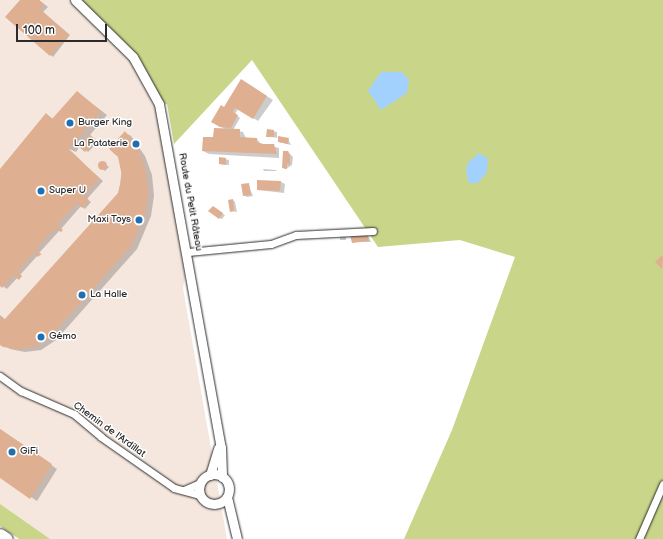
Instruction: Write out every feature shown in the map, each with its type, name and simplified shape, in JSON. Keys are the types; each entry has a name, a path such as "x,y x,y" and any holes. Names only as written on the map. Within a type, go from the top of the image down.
{"highway":[{"path":"0,535 6,539"}],"street":[{"name":"Route du Petit Râteau","path":"75,0 133,57 154,91 164,120 219,437 222,477"},
{"path":"188,252 271,244 296,236 373,231"},
{"name":"Chemin de l'Ardillat","path":"0,376 21,391 74,414 100,436 174,488 200,495"},
{"name":"Route du Petit Râteau","path":"210,475 219,437"},
{"path":"184,490 200,483 210,475 222,477 229,488 227,497 237,535"},
{"path":"200,483 200,495 225,513 237,535"},
{"path":"639,539 663,484"},
{"path":"213,504 221,502 227,497"}],"shaded area":[{"path":"0,0 79,0 129,59 160,106 187,267 183,288 227,539 46,539 0,508"}],"green space":[{"path":"79,0 663,0 663,539 404,539 452,430 515,257 460,240 378,247 252,60 174,144 167,104 160,106 129,59"},
{"path":"0,504 50,539 19,539 0,526"}],"water":[{"path":"381,72 402,72 409,80 407,93 381,110 368,91"},
{"path":"479,153 488,159 487,172 479,182 471,184 468,181 466,170 468,163"}],"building":[{"path":"20,0 39,0 44,4 40,9 69,35 50,56 5,17"},
{"path":"241,79 267,96 253,119 235,108 233,112 238,115 231,128 220,127 211,122 221,105 224,107"},
{"name":"Super U","path":"77,91 101,111 69,149 99,178 84,196 89,200 82,208 77,203 57,225 63,230 61,232 55,228 36,249 41,254 38,257 34,252 17,272 22,276 19,280 13,275 2,288 0,286 0,169 46,113 52,119"},
{"path":"214,128 240,129 240,137 257,138 257,142 262,144 274,144 277,154 202,151 203,137 213,137"},
{"path":"267,129 274,130 274,137 266,137"},
{"path":"125,131 139,152 146,171 148,192 146,212 131,246 50,337 34,347 18,349 3,347 0,345 0,316 4,320 118,193 122,176 118,157 109,149"},
{"path":"89,134 96,140 85,152 78,146"},
{"path":"278,136 289,138 288,144 278,142"},
{"path":"283,151 288,151 290,155 290,165 287,164 287,169 282,168"},
{"path":"219,157 226,158 226,165 219,164"},
{"path":"100,161 104,161 106,165 104,169 100,169 98,167 98,163"},
{"path":"257,180 281,181 280,191 257,190"},
{"path":"249,183 251,195 243,196 241,184"},
{"path":"233,199 234,211 230,212 228,200"},
{"path":"213,206 223,213 219,219 208,211"},
{"path":"350,235 368,235 369,241 352,243"},
{"path":"661,256 663,257 662,269 655,262"},
{"path":"0,429 52,464 30,499 0,478"}],"place":[{"name":"Burger King","path":"70,123"},
{"name":"La Pataterie","path":"136,144"},
{"name":"Super U","path":"41,191"},
{"name":"Maxi Toys","path":"139,220"},
{"name":"La Halle","path":"82,295"},
{"name":"Gémo","path":"41,337"},
{"name":"GiFi","path":"12,452"}]}
